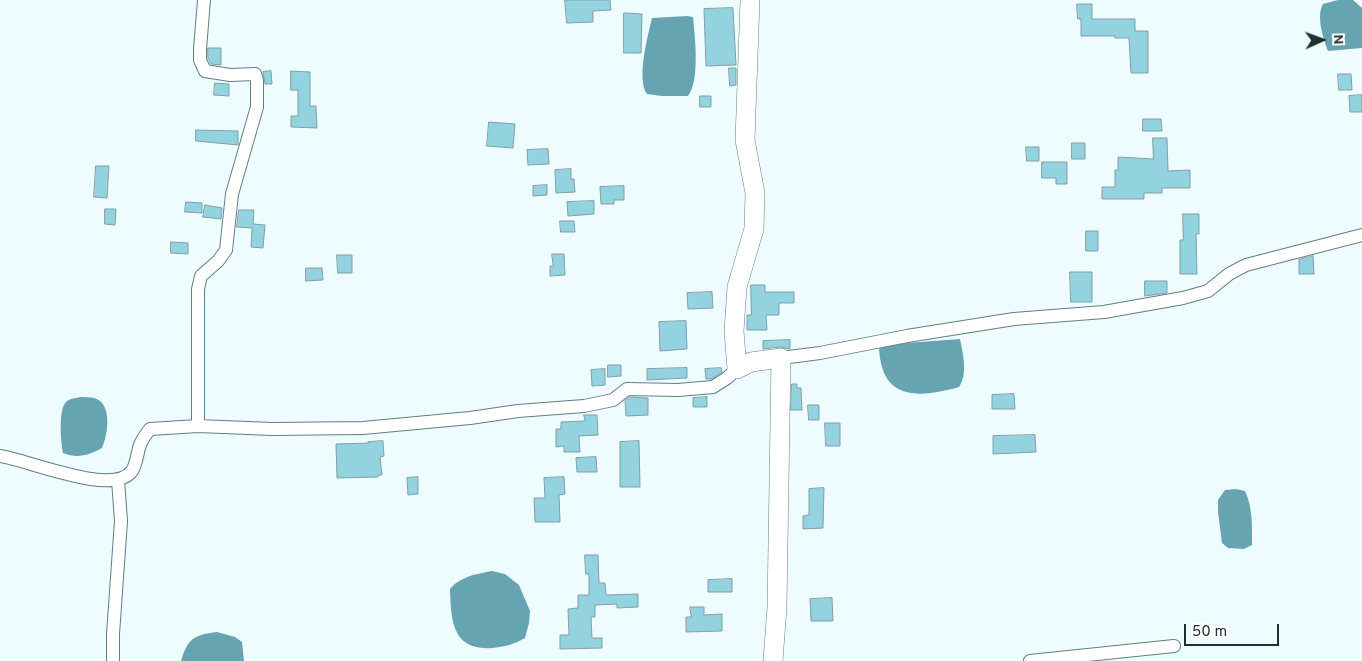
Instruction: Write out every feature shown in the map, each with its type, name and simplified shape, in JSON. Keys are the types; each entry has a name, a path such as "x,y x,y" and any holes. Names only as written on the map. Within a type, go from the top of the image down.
{"street":[{"path":"198,426 198,289 201,276 226,250 232,194 257,107 257,80 255,74 230,75 205,70 200,60 204,0"},
{"path":"737,369 734,330 738,287 754,229 756,193 745,140 750,0"},
{"path":"0,456 93,480 118,480 131,472 137,458 140,443 150,429 198,426 272,429 363,428 584,406 613,400 627,390 678,390 713,387 737,369 752,362 820,354 907,336 1014,319 1104,312 1183,298 1208,290 1246,265 1362,235"},
{"path":"773,661 777,607 781,358"},
{"path":"113,661 120,521 118,480"},
{"path":"1030,661 1174,646"}],"water":[{"path":"1338,0 1353,0 1362,8 1362,48 1328,51 1321,27 1321,9 1323,4"},
{"path":"693,17 695,36 696,58 692,89 688,96 647,94 644,87 643,68 652,18"},
{"path":"960,339 964,370 959,387 943,391 915,393 903,391 893,386 886,376 881,363 879,345"},
{"path":"81,397 100,401 104,406 107,420 106,435 102,448 79,456 68,455 63,453 61,434 63,406 73,398"},
{"path":"1236,489 1245,491 1251,511 1252,545 1244,549 1228,548 1222,543 1218,500 1225,490"},
{"path":"492,571 505,574 519,585 530,611 529,623 525,638 513,644 501,647 479,648 461,639 456,631 451,612 450,589 464,578"},
{"path":"217,632 235,637 242,642 244,661 181,661 186,647 193,639 197,636"}],"building":[{"path":"565,0 610,0 611,10 593,11 593,22 567,23"},
{"path":"1077,4 1092,4 1092,19 1135,19 1135,31 1148,31 1148,73 1131,73 1129,38 1081,36 1081,19 1078,19"},
{"path":"733,8 736,65 706,66 704,9"},
{"path":"624,13 642,14 641,53 624,53"},
{"path":"208,48 221,48 221,65 211,64 208,58"},
{"path":"729,68 736,68 736,85 730,86"},
{"path":"271,71 272,84 265,84 263,72"},
{"path":"291,71 310,72 310,106 316,106 317,128 291,127 291,116 298,116 298,90 291,90"},
{"path":"1338,74 1351,74 1352,90 1339,90"},
{"path":"215,83 229,84 229,96 214,95"},
{"path":"1362,95 1362,112 1350,112 1349,96"},
{"path":"700,96 711,96 711,107 700,107"},
{"path":"1143,119 1161,119 1162,131 1143,131"},
{"path":"489,122 515,124 513,148 487,146"},
{"path":"196,130 238,131 238,145 196,141"},
{"path":"1153,138 1167,138 1168,171 1190,170 1190,188 1162,188 1162,193 1144,193 1144,199 1102,199 1102,187 1115,187 1115,170 1118,170 1118,157 1153,159"},
{"path":"1072,143 1085,143 1085,159 1072,159"},
{"path":"1026,147 1039,147 1039,161 1027,161"},
{"path":"548,149 549,164 528,165 527,150"},
{"path":"1042,162 1067,162 1067,184 1056,184 1056,178 1042,178"},
{"path":"96,166 109,166 107,198 94,197"},
{"path":"571,169 571,179 574,179 575,192 556,193 555,170"},
{"path":"547,185 547,195 533,196 533,186"},
{"path":"624,186 624,200 614,200 614,204 601,204 600,187"},
{"path":"594,201 594,214 568,216 567,202"},
{"path":"186,202 202,203 202,213 185,212"},
{"path":"205,205 222,208 221,219 203,217"},
{"path":"105,209 116,209 115,225 105,224"},
{"path":"239,210 254,210 253,224 265,225 263,248 251,247 252,228 237,227"},
{"path":"1183,214 1199,214 1199,234 1196,234 1197,274 1180,274 1180,240 1183,240"},
{"path":"560,221 574,221 575,232 561,232"},
{"path":"1086,231 1098,231 1098,251 1086,251"},
{"path":"171,242 188,243 188,254 171,253"},
{"path":"552,254 564,254 565,275 550,276 550,266 553,266"},
{"path":"337,255 352,255 352,273 338,273"},
{"path":"1313,256 1314,274 1299,274 1299,260"},
{"path":"306,268 322,268 323,280 306,281"},
{"path":"1070,272 1092,272 1092,302 1071,302"},
{"path":"1145,281 1167,281 1167,293 1145,296"},
{"path":"751,285 765,285 765,292 794,292 794,303 779,303 779,315 766,315 767,330 747,330 747,315 751,315"},
{"path":"712,292 713,308 688,309 687,293"},
{"path":"686,321 687,349 660,351 659,322"},
{"path":"790,340 790,349 780,347 763,349 763,341"},
{"path":"608,365 621,365 621,376 608,377"},
{"path":"687,368 687,378 647,380 647,369"},
{"path":"721,368 722,372 711,379 706,379 705,369"},
{"path":"605,369 605,385 592,386 591,370"},
{"path":"792,384 797,384 797,388 801,388 802,410 791,410"},
{"path":"1014,394 1015,409 992,409 992,395"},
{"path":"630,397 648,398 648,415 626,416 625,401"},
{"path":"707,397 707,407 693,407 693,398"},
{"path":"808,405 819,405 819,420 809,420"},
{"path":"584,415 597,415 598,435 579,436 580,452 564,452 564,446 556,447 556,429 561,429 561,422 585,421"},
{"path":"825,423 840,423 840,446 826,446"},
{"path":"1035,435 1036,452 993,454 993,436"},
{"path":"383,441 384,456 380,457 382,475 378,475 378,477 337,478 336,444"},
{"path":"639,441 640,487 620,487 620,442"},
{"path":"596,457 597,472 577,472 576,458"},
{"path":"418,477 418,494 408,495 407,478"},
{"path":"564,477 565,494 559,495 560,522 535,522 534,498 545,498 544,478"},
{"path":"824,488 823,528 803,529 803,516 809,515 809,489"},
{"path":"585,555 598,555 599,583 605,583 606,595 638,594 638,607 617,608 617,604 595,605 595,617 591,617 592,638 602,638 602,648 560,649 560,635 569,635 568,609 578,608 578,595 589,595 589,574 586,574"},
{"path":"732,579 732,592 708,592 708,580"},
{"path":"832,598 833,621 811,621 810,599"},
{"path":"690,607 704,607 704,615 722,614 722,631 686,632 686,617 691,617"}]}
